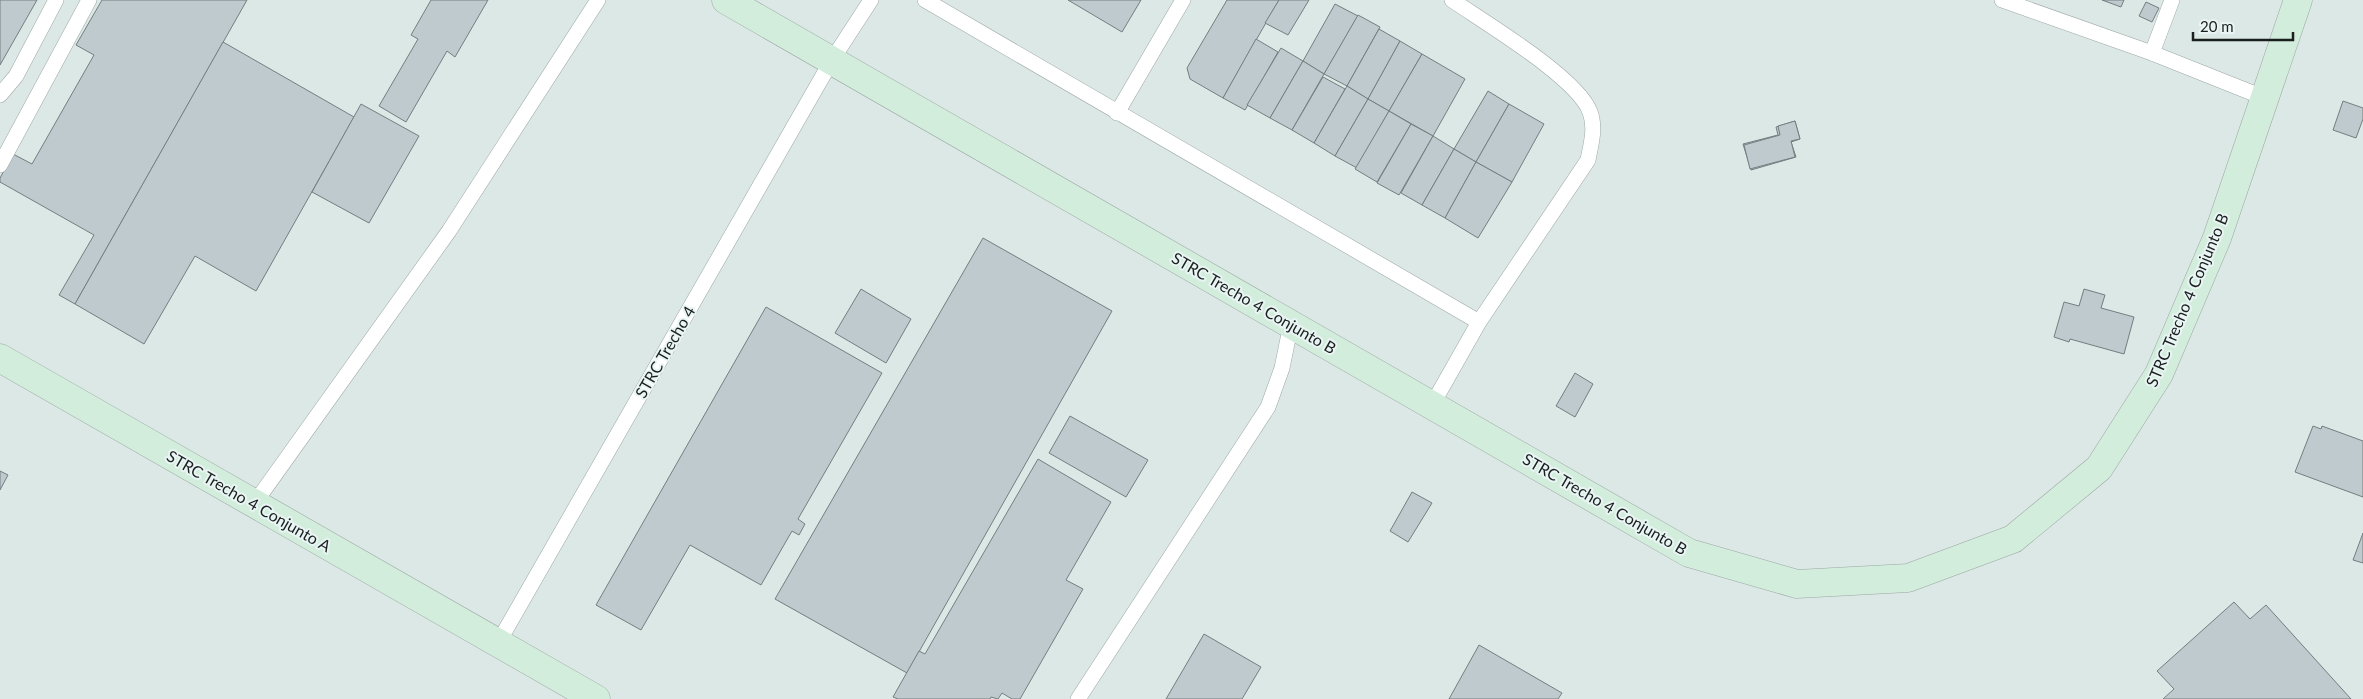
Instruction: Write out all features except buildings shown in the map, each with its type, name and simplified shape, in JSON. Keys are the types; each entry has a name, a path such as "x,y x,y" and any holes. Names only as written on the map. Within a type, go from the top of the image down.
{"street":[{"path":"726,0 832,60"},
{"name":"STRC Trecho 4 Conjunto B","path":"832,60 1688,553 1797,584 1908,578 2013,538 2099,468 2159,374 2217,238 2298,0"},
{"name":"STRC Trecho 4 Conjunto A","path":"0,358 498,643"},
{"path":"498,643 596,699"}],"lane":[{"path":"0,95 16,76 56,0"},
{"path":"0,166 89,0"},
{"path":"254,504 449,231 598,0"},
{"name":"STRC Trecho 4","path":"498,643 832,60 871,0"},
{"path":"925,0 1479,322"},
{"path":"1117,113 1182,0"},
{"path":"1432,405 1479,322 1588,160 1594,133 1590,111 1567,80 1452,0"},
{"path":"2002,0 2152,53 2265,98"},
{"path":"2152,53 2172,0"},
{"path":"1078,699 1268,408 1282,368 1291,324"}]}
